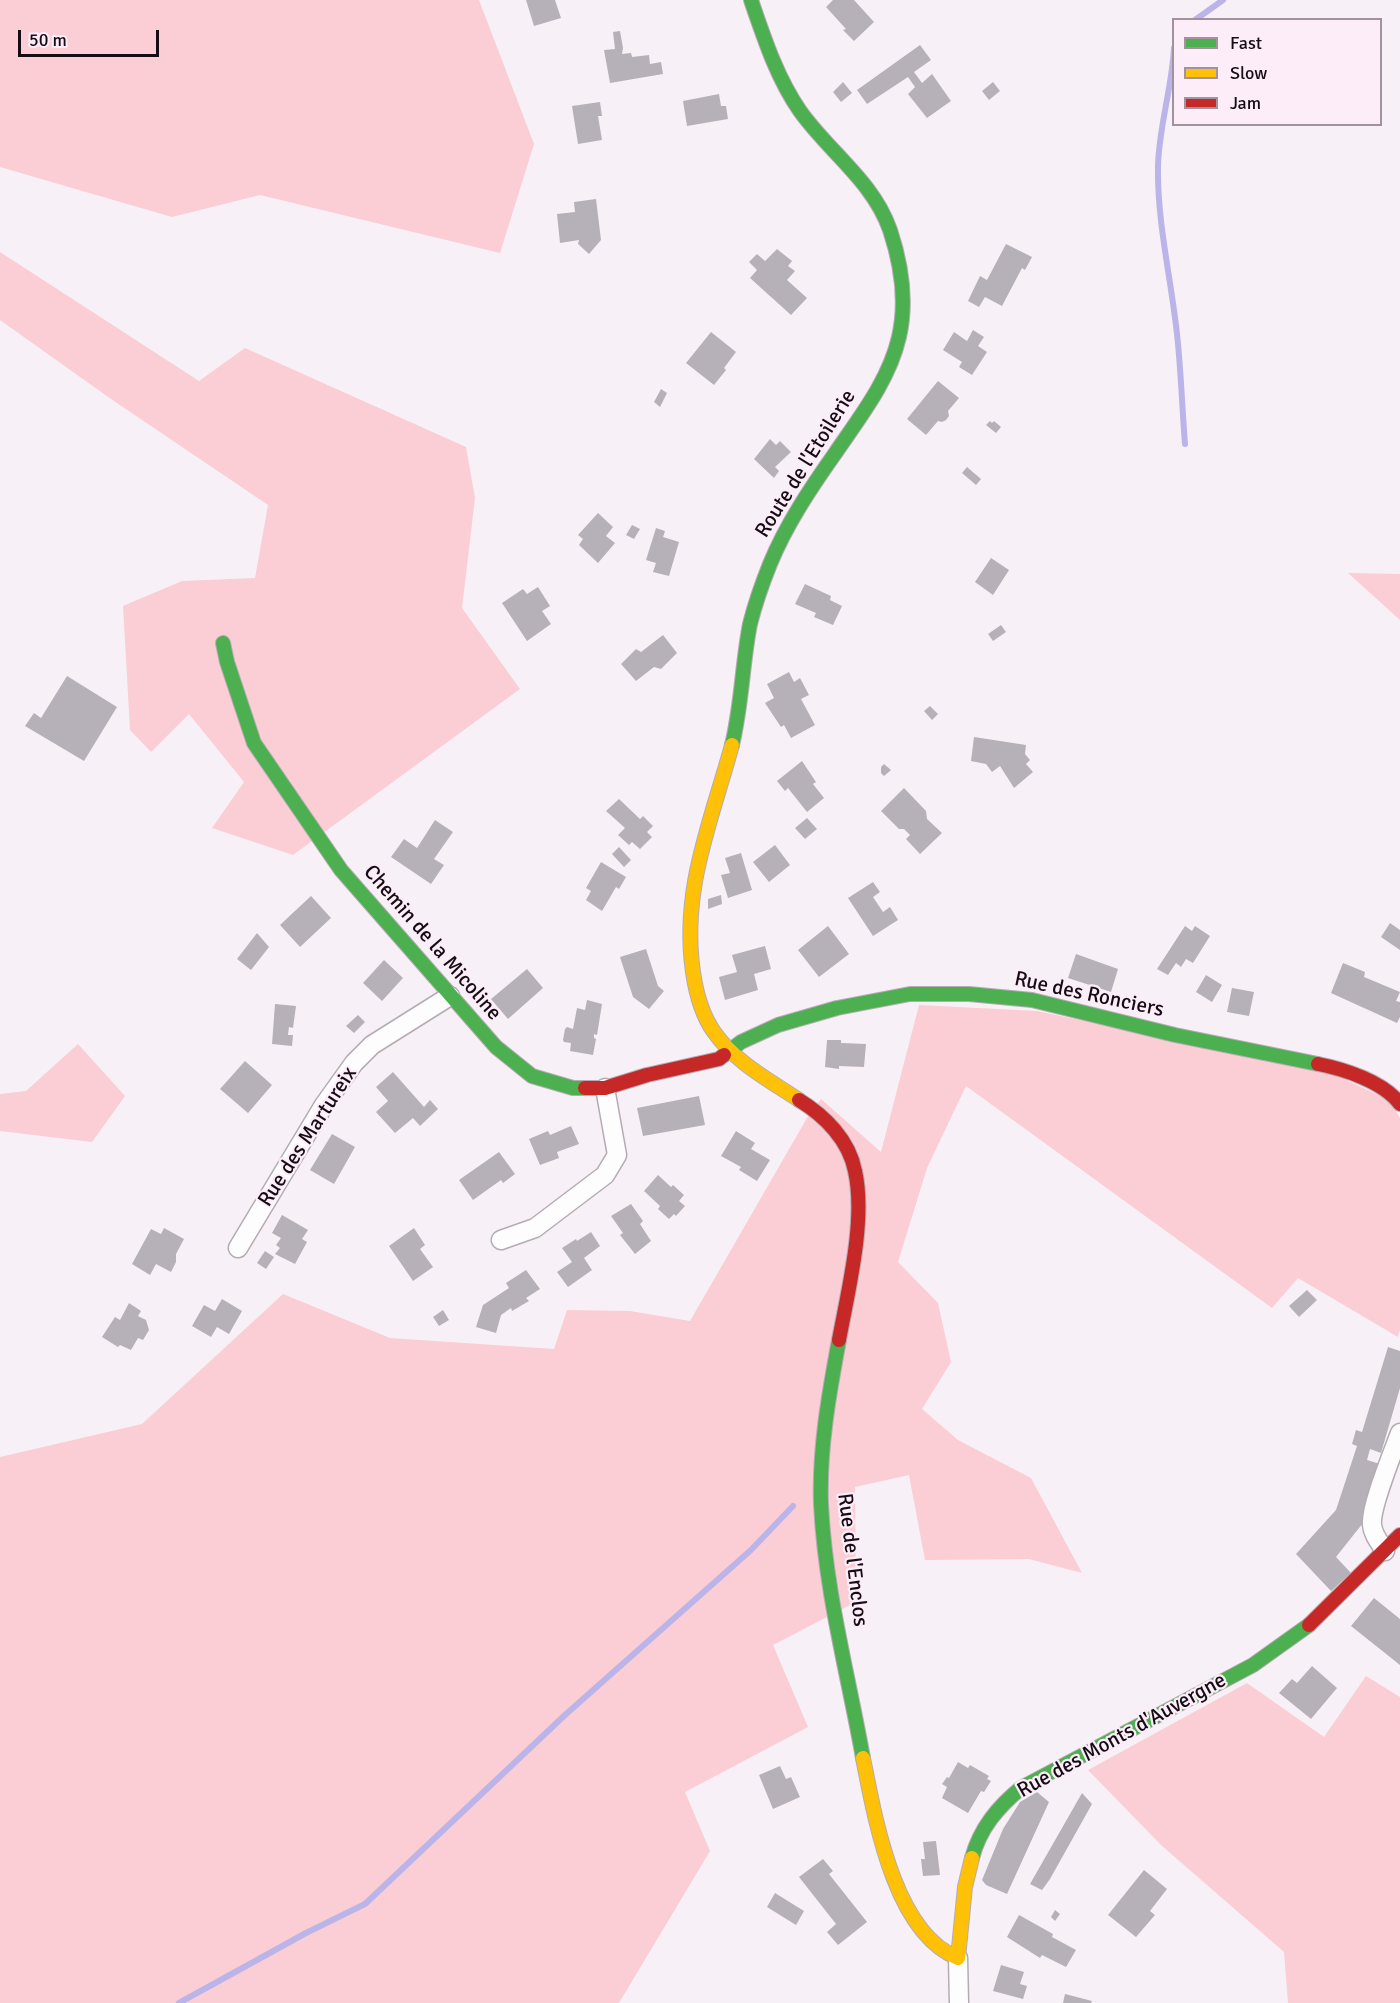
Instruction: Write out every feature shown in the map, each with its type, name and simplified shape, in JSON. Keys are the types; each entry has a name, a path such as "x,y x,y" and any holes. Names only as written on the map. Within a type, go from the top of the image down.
{"street":[{"name":"Route de l'Etoilerie","path":"731,1051 714,1031 699,999 690,924 694,880 704,833 726,770 738,720 750,625 775,552 820,474 884,378 896,348 902,319 901,279 894,243 881,209 867,187 794,102 760,29 751,0"},
{"name":"Chemin de la Micoline","path":"224,643 227,662 254,743 340,870 496,1047 532,1076 573,1088 605,1088 647,1075 719,1059 731,1051"},
{"name":"Rue des Ronciers","path":"731,1051 741,1042 778,1024 837,1008 910,994 969,994 1032,1000 1175,1035 1327,1066 1377,1084 1400,1104"},
{"name":"Rue des Martureix","path":"238,1248 324,1105 354,1063 372,1045 450,996"},
{"name":"Rue de l'Enclos","path":"731,1051 758,1072 813,1107 837,1131 853,1160 859,1197 855,1248 825,1417 821,1480 825,1550 864,1760 885,1857 915,1922 930,1942 946,1955 958,1958"},
{"path":"501,1240 535,1228 605,1175 617,1155 605,1088"},
{"path":"1385,1551 1374,1534 1372,1524 1374,1509 1400,1433"},
{"name":"Rue des Monts d'Auvergne","path":"959,2003 958,1958 965,1885 971,1859 986,1824 1000,1806 1021,1788 1253,1665 1314,1621 1400,1535"}],"shaded area":[{"path":"0,0 479,0 534,144 500,253 260,195 172,217 0,167"},
{"path":"0,252 199,381 245,348 466,447 475,498 462,608 520,689 293,855 212,828 244,782 189,714 151,752 130,730 123,606 182,581 255,578 268,505 111,399 0,320"},
{"path":"1348,573 1400,574 1400,620"},
{"path":"919,1005 1037,1011 1329,1072 1389,1100 1400,1118 1400,1329 1398,1337 1298,1278 1272,1308 966,1086 927,1168 898,1262 938,1303 951,1362 922,1409 958,1440 1031,1478 1082,1573 1029,1559 925,1560 909,1475 855,1487 856,1602 773,1645 808,1727 685,1792 710,1851 619,2003 0,2003 0,1457 142,1424 283,1294 390,1338 554,1349 567,1310 630,1311 690,1321 807,1118 821,1099 881,1152"},
{"path":"78,1044 125,1096 92,1142 0,1131 0,1094 26,1091"},
{"path":"1366,1676 1400,1697 1400,2003 1288,2003 1284,1952 1161,1845 1088,1770 1247,1683 1324,1737"}],"building":[{"path":"526,0 555,0 561,18 534,26"},
{"path":"833,0 854,0 874,22 854,41 826,7"},
{"path":"620,31 622,54 631,53 632,57 649,55 650,64 661,62 663,74 610,83 604,50 615,49 613,32"},
{"path":"920,45 931,60 914,72 922,83 932,74 951,101 927,118 908,94 915,87 908,77 867,104 857,90"},
{"path":"843,82 852,93 841,102 833,92"},
{"path":"993,82 1000,91 989,100 982,91"},
{"path":"719,94 721,106 726,106 728,119 687,126 683,101"},
{"path":"600,102 602,116 598,116 602,140 578,144 572,106"},
{"path":"596,199 601,240 589,254 578,244 579,240 560,243 557,214 575,212 574,202"},
{"path":"1006,244 1032,257 1025,270 1022,268 1002,306 985,297 979,307 968,301 980,276 987,280"},
{"path":"777,249 792,261 788,266 795,271 787,280 807,298 791,315 750,278 757,270 749,262 757,254 765,261"},
{"path":"973,330 984,337 978,346 987,352 972,375 959,367 962,362 943,350 954,332 967,341"},
{"path":"711,332 736,352 714,385 686,363"},
{"path":"938,381 959,398 948,411 949,416 946,420 938,421 926,435 907,419"},
{"path":"661,389 667,393 660,407 654,402"},
{"path":"990,421 992,423 994,421 1001,427 996,433 986,425"},
{"path":"770,439 776,445 780,441 791,452 775,467 779,471 774,478 754,459"},
{"path":"967,467 981,479 976,485 962,473"},
{"path":"598,513 613,527 606,536 615,543 598,563 579,545 583,539 578,535"},
{"path":"632,525 640,529 634,539 626,535"},
{"path":"656,528 665,531 663,537 679,542 669,576 653,572 656,563 646,560"},
{"path":"991,558 1009,570 993,595 975,582"},
{"path":"805,584 831,596 830,600 842,606 833,625 814,617 816,613 795,604"},
{"path":"538,587 550,606 542,611 551,624 527,641 502,603 523,589 527,594"},
{"path":"1001,625 1006,632 993,641 988,634"},
{"path":"663,635 677,653 661,669 654,667 636,681 621,664 636,649 641,652"},
{"path":"789,672 794,682 800,678 809,695 801,699 815,725 791,738 784,725 781,727 765,703 774,698 767,684"},
{"path":"67,676 117,707 84,761 25,726 34,713 41,718"},
{"path":"930,706 938,714 932,720 924,711"},
{"path":"974,737 1026,745 1025,754 1030,760 1026,764 1033,772 1014,788 1000,766 992,772 986,764 971,761"},
{"path":"802,761 816,782 813,784 824,798 807,812 788,788 785,791 777,781"},
{"path":"884,764 891,770 884,776 881,773 881,767"},
{"path":"904,788 926,811 927,819 942,833 920,854 906,839 910,835 904,829 899,829 881,811"},
{"path":"619,799 640,819 643,816 653,826 647,832 652,837 640,849 632,842 629,845 618,835 625,828 606,811"},
{"path":"807,818 817,829 805,839 795,828"},
{"path":"435,820 453,832 434,859 444,865 431,884 391,857 404,839 417,848"},
{"path":"775,845 790,865 769,882 753,862"},
{"path":"619,847 631,860 624,867 612,854"},
{"path":"741,853 752,890 728,898 721,875 730,873 725,858"},
{"path":"601,862 626,877 619,889 616,887 602,911 586,900 591,891 586,888"},
{"path":"873,882 880,892 873,897 883,912 890,907 898,920 873,936 848,898"},
{"path":"721,895 722,904 708,909 708,899"},
{"path":"311,896 331,918 300,947 280,925"},
{"path":"1390,923 1400,930 1400,950 1381,937"},
{"path":"828,926 849,954 819,977 798,950"},
{"path":"1185,926 1192,931 1195,926 1210,936 1193,963 1186,959 1181,967 1176,963 1168,975 1157,969"},
{"path":"257,933 269,947 251,970 237,959"},
{"path":"765,946 771,969 754,974 758,990 725,1000 719,977 737,972 732,955"},
{"path":"646,949 658,986 664,991 649,1009 633,997 620,957"},
{"path":"1076,954 1118,969 1111,992 1068,978"},
{"path":"384,960 403,978 382,1001 363,983"},
{"path":"1343,963 1365,972 1364,977 1400,992 1396,1001 1400,1002 1400,1017 1397,1023 1331,993"},
{"path":"527,969 543,988 508,1019 491,999"},
{"path":"1206,975 1222,985 1212,1002 1196,992"},
{"path":"1232,988 1254,992 1249,1016 1227,1012"},
{"path":"587,1000 602,1004 597,1035 594,1034 596,1039 593,1055 570,1051 571,1043 563,1040 565,1029 567,1027 573,1029 577,1008 585,1010"},
{"path":"275,1004 296,1006 293,1028 289,1027 288,1035 293,1035 292,1046 272,1044"},
{"path":"358,1015 365,1022 354,1033 346,1026"},
{"path":"827,1040 866,1044 864,1067 839,1066 839,1069 825,1067"},
{"path":"245,1061 272,1085 248,1113 220,1089"},
{"path":"393,1072 424,1107 430,1100 438,1109 420,1126 413,1118 395,1133 376,1112 388,1101 376,1087"},
{"path":"699,1096 705,1125 643,1136 637,1108"},
{"path":"571,1126 579,1144 557,1152 559,1158 540,1165 529,1139 548,1131 550,1135"},
{"path":"736,1131 755,1143 751,1149 770,1160 757,1181 739,1170 741,1167 721,1156"},
{"path":"332,1134 355,1147 334,1184 310,1170"},
{"path":"499,1152 515,1174 503,1183 501,1180 473,1200 459,1180"},
{"path":"658,1175 684,1195 679,1201 685,1206 676,1216 674,1214 669,1219 658,1209 660,1206 644,1191"},
{"path":"631,1204 643,1221 640,1224 651,1241 635,1254 620,1235 623,1233 611,1216"},
{"path":"282,1215 308,1230 302,1239 307,1242 295,1264 275,1254 280,1248 276,1245 281,1238 272,1233"},
{"path":"164,1228 184,1239 176,1254 176,1262 171,1272 156,1264 150,1275 132,1264 151,1229 161,1234"},
{"path":"414,1228 425,1245 420,1249 433,1267 413,1281 389,1246"},
{"path":"591,1232 600,1246 584,1258 592,1270 568,1287 557,1272 572,1262 562,1248"},
{"path":"265,1251 274,1257 266,1269 257,1263"},
{"path":"526,1270 540,1289 526,1298 529,1301 501,1315 496,1333 476,1327 483,1305 509,1288 506,1283"},
{"path":"1307,1290 1317,1300 1299,1317 1289,1306"},
{"path":"222,1299 242,1311 229,1334 217,1327 211,1337 192,1326 204,1305 215,1311"},
{"path":"129,1303 141,1311 138,1316 146,1320 149,1330 143,1340 138,1338 131,1350 120,1345 118,1347 102,1337 115,1317 120,1320"},
{"path":"443,1310 449,1320 439,1326 433,1317"},
{"path":"1388,1347 1400,1351 1400,1388 1381,1453 1370,1449 1367,1460 1380,1464 1363,1523 1336,1557 1351,1573 1331,1591 1296,1554 1336,1510 1357,1446 1352,1444 1356,1430 1362,1432"},
{"path":"1374,1598 1400,1619 1400,1665 1351,1626"},
{"path":"1312,1666 1337,1688 1311,1719 1279,1693 1292,1679 1297,1683"},
{"path":"958,1762 968,1768 970,1765 989,1776 987,1779 991,1781 984,1792 981,1791 968,1813 942,1798 947,1787 942,1784 947,1777 949,1778"},
{"path":"780,1766 786,1779 791,1777 800,1797 773,1809 759,1775"},
{"path":"1037,1792 1049,1802 1007,1894 986,1885 982,1880 1003,1829 1020,1802"},
{"path":"1082,1793 1092,1804 1042,1890 1030,1884"},
{"path":"936,1841 940,1875 923,1876 921,1859 925,1859 923,1842"},
{"path":"823,1859 833,1871 829,1874 867,1922 838,1945 827,1932 836,1924 799,1877"},
{"path":"1144,1870 1167,1889 1150,1911 1155,1915 1136,1937 1108,1915"},
{"path":"775,1893 804,1911 796,1925 767,1907"},
{"path":"1055,1910 1060,1914 1055,1921 1051,1917"},
{"path":"1019,1915 1076,1950 1066,1967 1042,1955 1040,1958 1007,1937"},
{"path":"1001,1965 1024,1972 1020,1984 1027,1986 1023,1999 993,1991"},
{"path":"1065,1994 1092,2001 1091,2003 1063,2003"}],"waterway":[{"path":"1198,18 1223,0"},
{"path":"1172,68 1159,151 1158,187 1180,361 1185,444"},
{"path":"179,2003 306,1933 365,1904 565,1715 751,1550 793,1506"}],"traffic: fast":[{"path":"732,745 750,624 767,572 783,535 799,508 881,384 899,337 903,310 902,283 897,256 890,230 882,213 862,182 811,126 784,85 751,0"},
{"path":"223,643 227,662 254,743 341,870 496,1047 532,1076 573,1088 585,1088"},
{"path":"724,1055 741,1042 778,1025 837,1008 910,994 969,994 1032,1000 1175,1035 1318,1064"},
{"path":"839,1340 823,1442 821,1504 832,1600 863,1758"},
{"path":"972,1858 975,1847 991,1819 1021,1788 1253,1665 1309,1625"}],"traffic: slow":[{"path":"732,745 707,829 695,884 690,942 694,980 706,1018 722,1043 753,1070 799,1100"},
{"path":"863,1758 881,1841 903,1900 918,1925 936,1945 958,1958 965,1887 972,1858"}],"traffic: jam":[{"path":"585,1088 605,1088 647,1075 719,1059 724,1055"},
{"path":"1318,1064 1340,1069 1374,1083 1393,1096 1400,1104"},
{"path":"799,1100 827,1121 842,1139 855,1171 858,1190 857,1233 839,1340"},
{"path":"1309,1625 1400,1535"}]}
